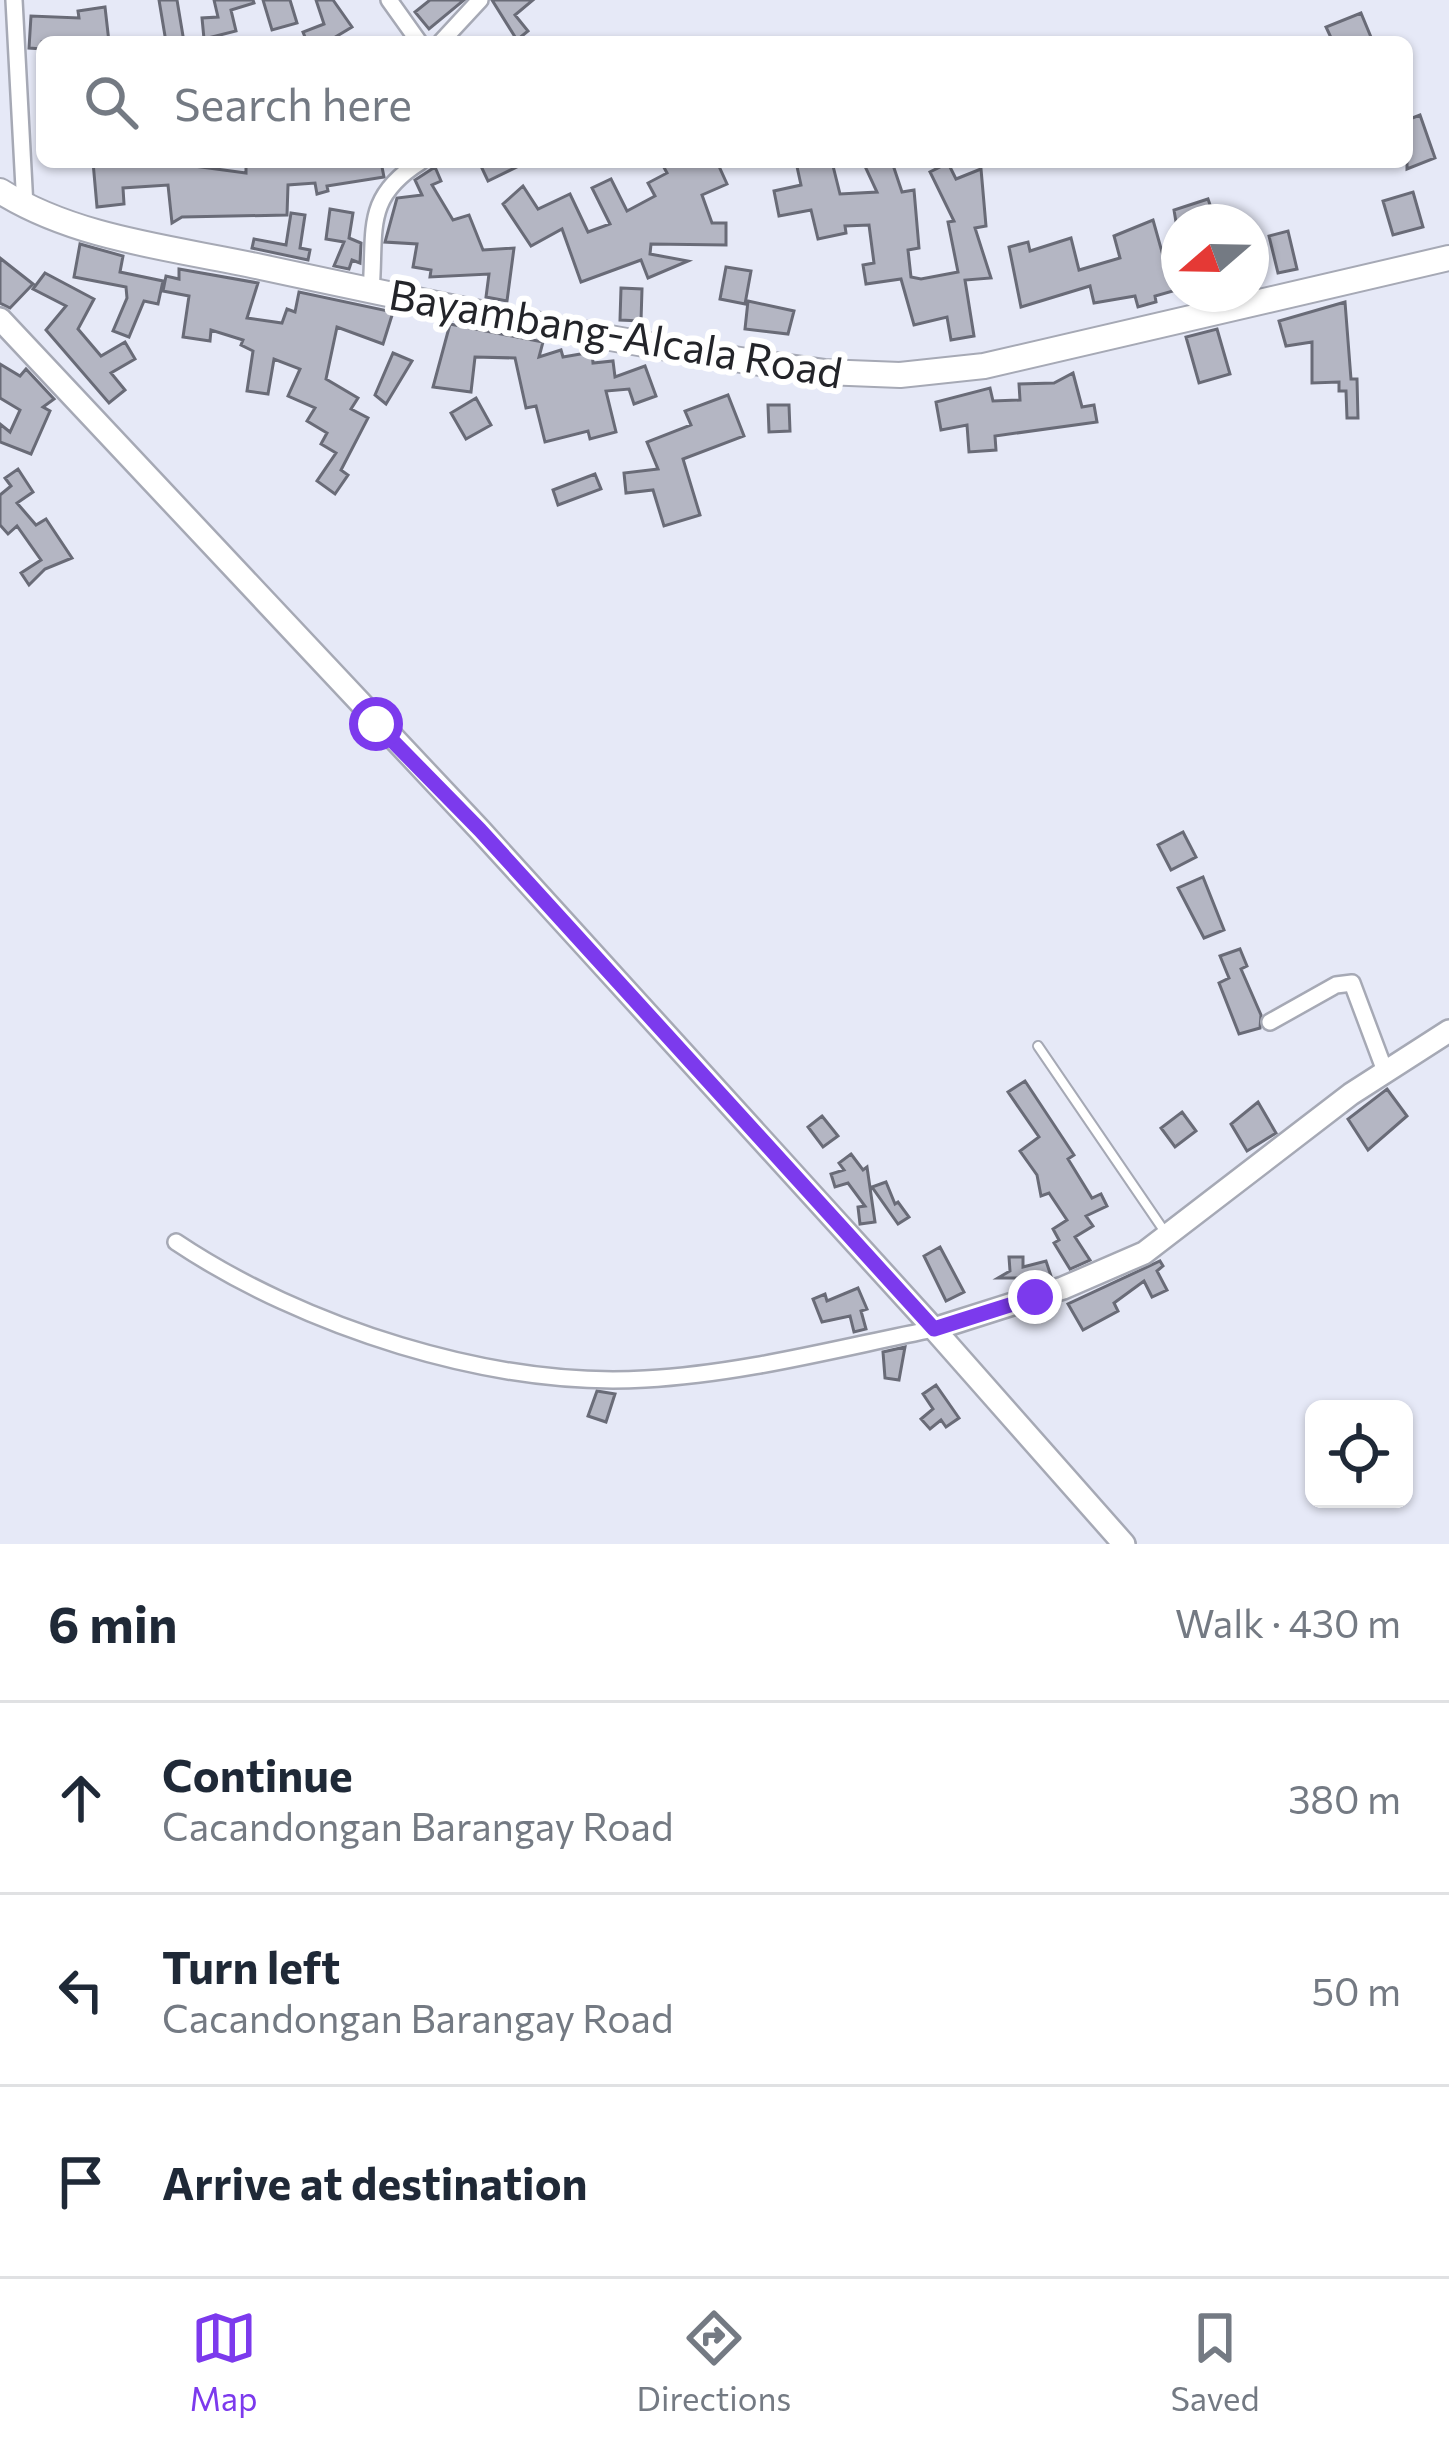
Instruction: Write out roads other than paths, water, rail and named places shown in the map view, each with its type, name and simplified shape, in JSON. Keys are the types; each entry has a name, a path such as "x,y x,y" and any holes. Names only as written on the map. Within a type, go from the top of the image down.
{"main road":[{"name":"Bayambang-Alcala Road","path":"0,191 25,207 102,232 371,291 740,361 900,374 984,366 1449,258"}],"street":[{"path":"14,0 25,207"},
{"path":"389,0 415,36"},
{"path":"447,36 480,0"},
{"path":"371,291 380,199 388,183 411,168"},
{"path":"0,319 480,830 1124,1544"},
{"path":"1270,1022 1349,982 1385,1071"},
{"path":"176,1242 286,1301 491,1370 640,1380 692,1376 934,1329 1108,1271 1168,1237 1385,1071 1449,1030"}],"lane":[{"path":"1039,1046 1168,1237"}]}
